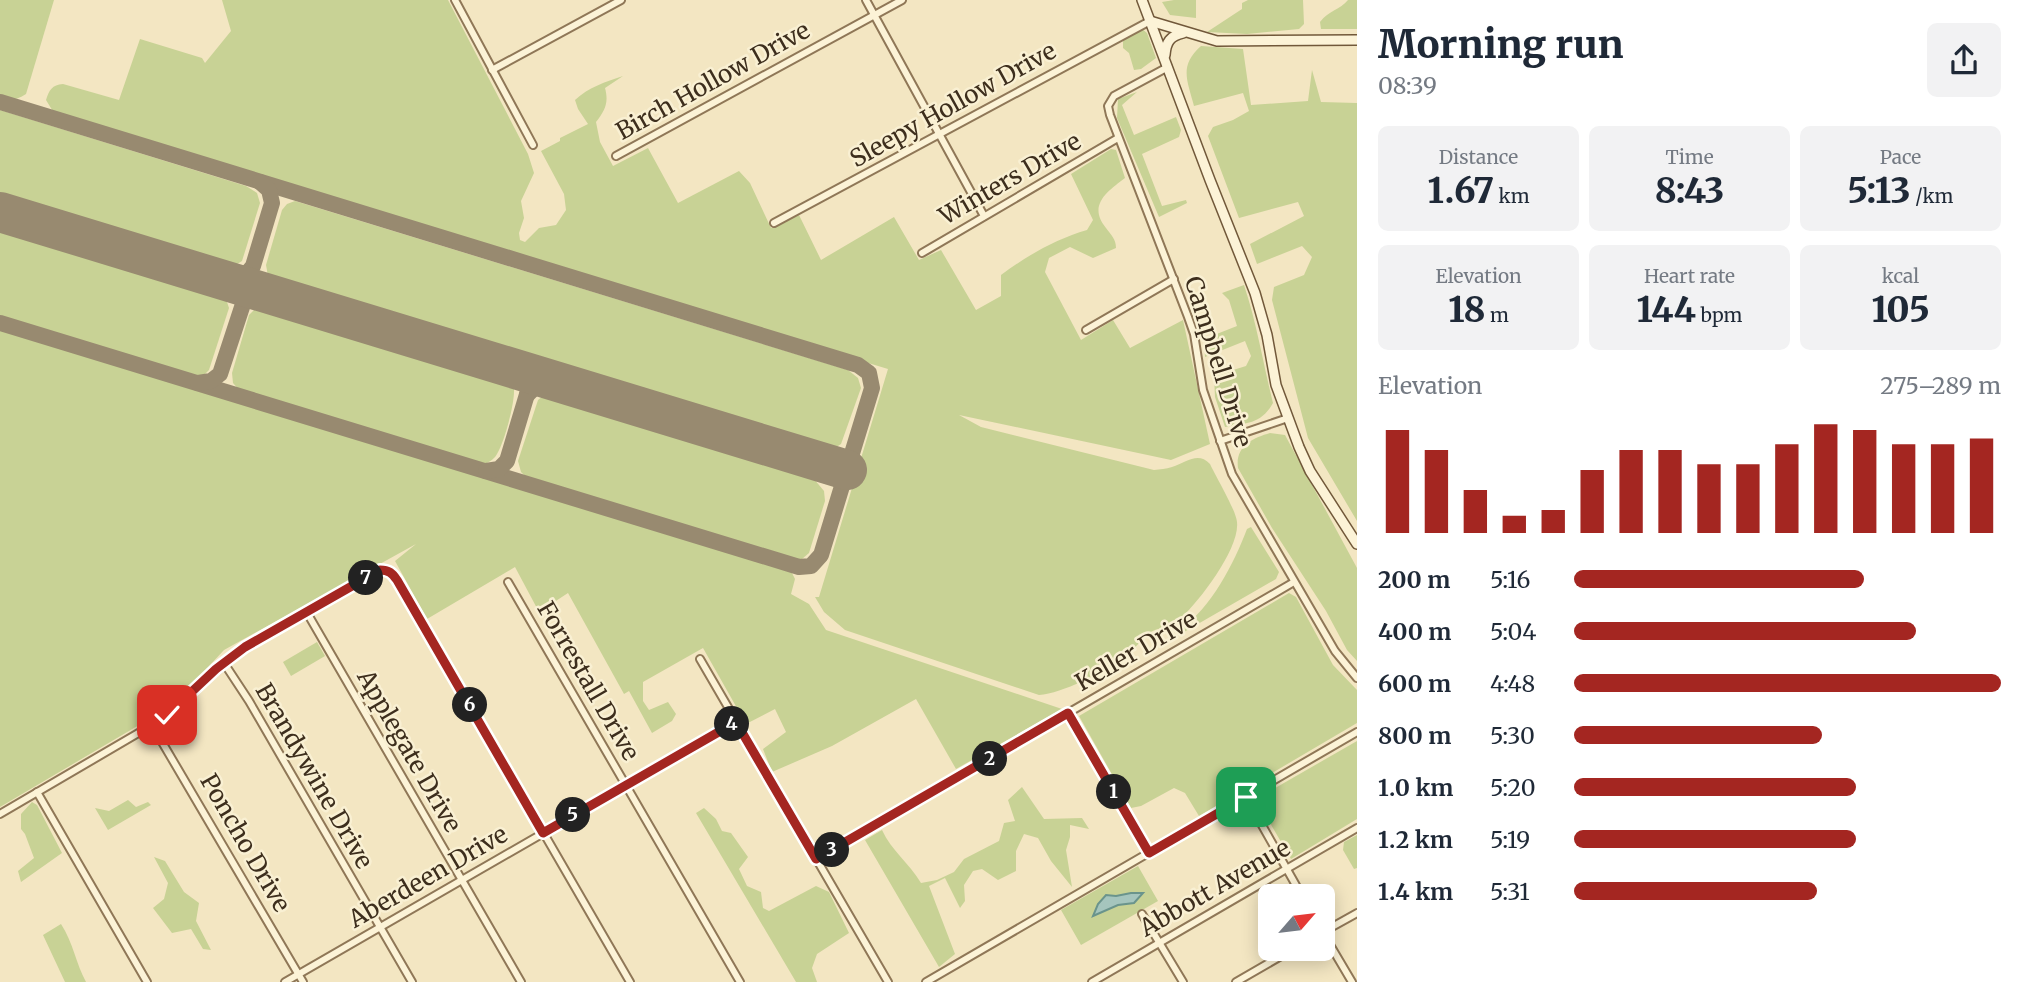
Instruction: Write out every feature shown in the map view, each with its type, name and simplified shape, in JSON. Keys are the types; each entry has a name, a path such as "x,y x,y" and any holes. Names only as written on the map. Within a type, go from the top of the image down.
{"main road":[{"path":"1142,0 1255,293 1267,335 1276,385 1287,418 1310,471 1357,544"},
{"path":"1150,21 1184,33 1228,41 1357,40"},
{"path":"1166,62 1168,41 1175,35 1184,33"}],"street":[{"path":"455,0 533,145"},
{"path":"492,69 621,0"},
{"path":"866,0 984,216"},
{"name":"Birch Hollow Drive","path":"616,156 902,0"},
{"name":"Sleepy Hollow Drive","path":"774,223 1150,21"},
{"name":"Campbell Drive","path":"1166,62 1110,100 1108,106 1194,334 1203,390 1232,474 1335,651 1357,678"},
{"name":"Winters Drive","path":"922,253 1118,138"},
{"path":"1086,330 1174,279"},
{"path":"1220,441 1287,418"},
{"path":"0,814 152,725 245,647 380,570 389,571 397,580 630,982"},
{"name":"Forrestall Drive","path":"508,582 740,982"},
{"name":"Keller Drive","path":"816,859 1294,582"},
{"name":"Applegate Drive","path":"306,611 521,982"},
{"path":"701,659 888,982"},
{"name":"Brandywine Drive","path":"224,663 249,701 412,982"},
{"path":"1068,713 1149,853"},
{"name":"Aberdeen Drive","path":"285,982 736,722"},
{"name":"Poncho Drive","path":"152,725 303,982"},
{"path":"926,982 1357,732"},
{"path":"37,792 147,982"},
{"path":"1246,797 1295,884"},
{"name":"Abbott Avenue","path":"1092,982 1357,828"},
{"path":"1335,926 1357,913"},
{"path":"1142,914 1183,982"},
{"path":"1335,953 1352,982"},
{"path":"1236,982 1272,961"}],"green space":[{"path":"0,0 54,0 26,94 20,98 0,98"},
{"path":"222,0 448,0 528,154 534,173 521,201 524,218 519,233 520,240 525,242 539,228 556,225 566,210 564,194 541,151 588,124 575,100 580,95 623,76 605,88 605,106 596,122 600,142 613,166 648,148 678,203 739,171 750,183 771,228 799,215 821,260 894,217 919,260 941,250 976,310 1001,296 1001,275 1042,248 1087,230 1093,220 1071,174 1111,149 1116,150 1125,178 1102,199 1099,212 1116,248 1093,258 1070,247 1049,258 1045,272 1081,340 1113,320 1130,348 1183,320 1210,444 1171,460 959,415 981,427 1154,470 1197,458 1206,460 1225,493 1237,522 1236,533 1226,559 1199,599 1178,620 1149,633 1126,656 1082,682 1039,695 845,630 824,612 815,597 819,597 888,369 54,113 46,100 48,93 63,84 119,100 140,39 202,58 205,63 231,31"},
{"path":"1196,0 1196,18 1170,15 1162,2"},
{"path":"1248,0 1303,0 1304,24 1299,29 1247,34 1207,32 1242,9 1242,3"},
{"path":"1348,0 1357,0 1357,29 1321,29 1320,22 1323,18"},
{"path":"1142,29 1147,33 1156,58 1141,69 1134,70 1129,53 1123,48 1123,39"},
{"path":"1201,46 1243,49 1251,105 1308,101 1312,70 1321,102 1357,103 1357,521 1308,438 1272,300 1274,287 1304,275 1312,257 1302,246 1257,264 1250,244 1304,216 1298,202 1239,218 1208,136 1213,127 1249,111 1243,93 1194,106 1187,80 1187,67"},
{"path":"1137,92 1122,105 1134,135 1176,117 1181,130 1179,137 1142,154 1162,206 1186,200 1187,203 1159,217 1117,118 1118,99"},
{"path":"0,110 246,186 257,193 260,203 242,261 234,266 224,266 0,198"},
{"path":"295,201 848,370 858,378 861,388 841,444 832,450 820,449 278,282 268,276 266,265 282,210"},
{"path":"0,227 218,293 229,308 209,370 203,376 195,377 0,318"},
{"path":"1244,285 1273,403 1258,419 1225,427 1215,397 1214,376 1246,366 1251,356 1245,341 1205,357 1204,339 1237,326 1229,300 1222,293"},
{"path":"265,308 505,381 514,389 513,404 501,445 494,458 479,464 240,391 233,383 232,373 249,315 255,309"},
{"path":"0,330 791,571 795,579 791,594 809,604 826,630 1062,709 956,769 916,699 832,746 772,772 763,749 786,732 775,709 746,724 703,648 643,682 643,701 649,710 668,702 676,714 672,721 652,733 629,691 624,694 568,593 539,612 515,567 427,619 395,561 416,544 224,650 173,705 0,807"},
{"path":"543,396 553,396 809,473 824,491 825,501 809,553 802,559 793,560 528,479 521,472 518,461 538,400"},
{"path":"1270,433 1285,435 1357,568 1357,661 1347,650 1238,468 1239,454 1246,444"},
{"path":"1251,527 1279,572 1276,579 1184,632 1180,629 1202,610 1211,598 1228,570 1247,529"},
{"path":"1289,593 1296,597 1333,665 1357,690 1357,723 1199,816 1185,793 1174,788 1141,806 1131,808 1079,716"},
{"path":"317,642 325,656 291,676 283,662"},
{"path":"1357,741 1357,819 1291,859 1256,799"},
{"path":"1022,787 1044,819 1082,818 1089,829 1070,825 1066,850 1072,887 1051,861 1038,838 1024,834 1016,851 1016,871 998,880 982,869 973,871 964,885 965,901 960,908 945,878 929,886 955,954 939,967 865,840 882,830 921,883 937,880 954,872 964,859 999,841 1004,823 1015,821 1008,800"},
{"path":"128,800 136,807 148,802 151,805 108,830 95,808 109,811"},
{"path":"32,802 37,805 62,853 21,882 18,871 34,858 21,829 21,814"},
{"path":"704,808 716,819 722,831 731,833 748,857 739,869 747,886 761,892 763,908 769,911 816,886 829,892 849,933 817,954 812,968 817,982 796,982 696,813"},
{"path":"1357,835 1357,868 1354,869 1343,850 1344,842"},
{"path":"154,857 165,861 184,892 199,903 196,921 211,950 203,949 191,929 172,933 153,908 164,899 168,883"},
{"path":"1138,866 1158,901 1081,945 1061,910","holes":["1131,893 1134,903 1118,905 1094,915 1106,895"]},
{"path":"61,924 86,982 65,982 43,935"}],"water":[{"path":"1143,893 1134,903 1118,905 1093,916 1106,895"}],"taxiway":[{"path":"0,102 858,365 869,373 872,388 821,555 811,566 799,567 0,323"},
{"path":"227,281 243,278 253,266 272,203 269,190 260,182"},
{"path":"198,383 211,381 220,374 244,301 252,295 265,293"},
{"path":"486,471 499,469 507,461 528,391 525,379 515,369"},
{"path":"527,395 539,383 554,381"}],"runway":[{"path":"0,212 847,470"}],"route":[{"path":"167,715 216,669 245,647 384,570 389,571 397,580 543,833 736,722 816,859 1068,713 1149,853 1246,797"}]}
